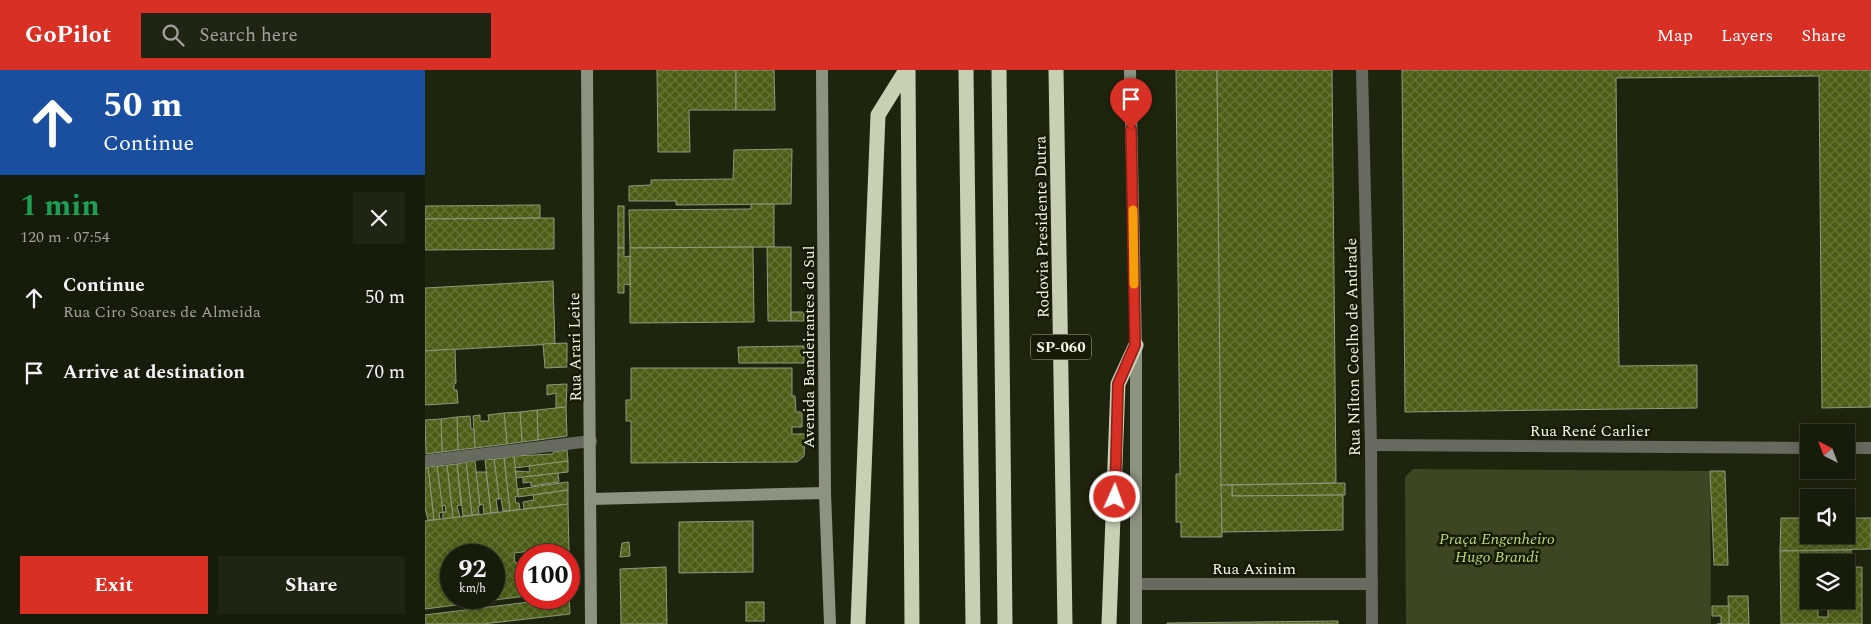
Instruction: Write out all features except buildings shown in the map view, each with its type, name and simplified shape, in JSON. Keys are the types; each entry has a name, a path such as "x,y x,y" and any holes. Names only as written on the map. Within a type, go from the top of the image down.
{"highway":[{"path":"858,624 878,115 907,70"},
{"path":"907,70 913,624"},
{"path":"966,70 973,624"},
{"path":"999,70 1005,624"},
{"name":"Rodovia Presidente Dutra","path":"1056,70 1065,624"},
{"path":"1109,624 1118,384 1135,345"}],"street":[{"name":"Rua Arari Leite","path":"587,70 591,624"},
{"name":"Avenida Bandeirantes do Sul","path":"822,70 825,493 830,624"},
{"path":"1130,70 1135,345 1136,624"},
{"name":"Rua Nílton Coelho de Andrade","path":"1362,70 1371,445 1372,624"},
{"path":"425,461 591,441"},
{"name":"Rua René Carlier","path":"1371,445 1800,448"},
{"path":"1855,448 1871,448"},
{"path":"591,499 825,493"},
{"name":"Rua Axinim","path":"1135,584 1372,584"}],"green space":[{"name":"Praça Engenheiro Hugo Brandi","path":"1413,469 1710,471 1711,624 1406,624 1405,477"}],"slow traffic":[{"path":"1133,210 1134,284"}],"route":[{"path":"1115,497 1118,384 1135,345 1131,129"}]}
